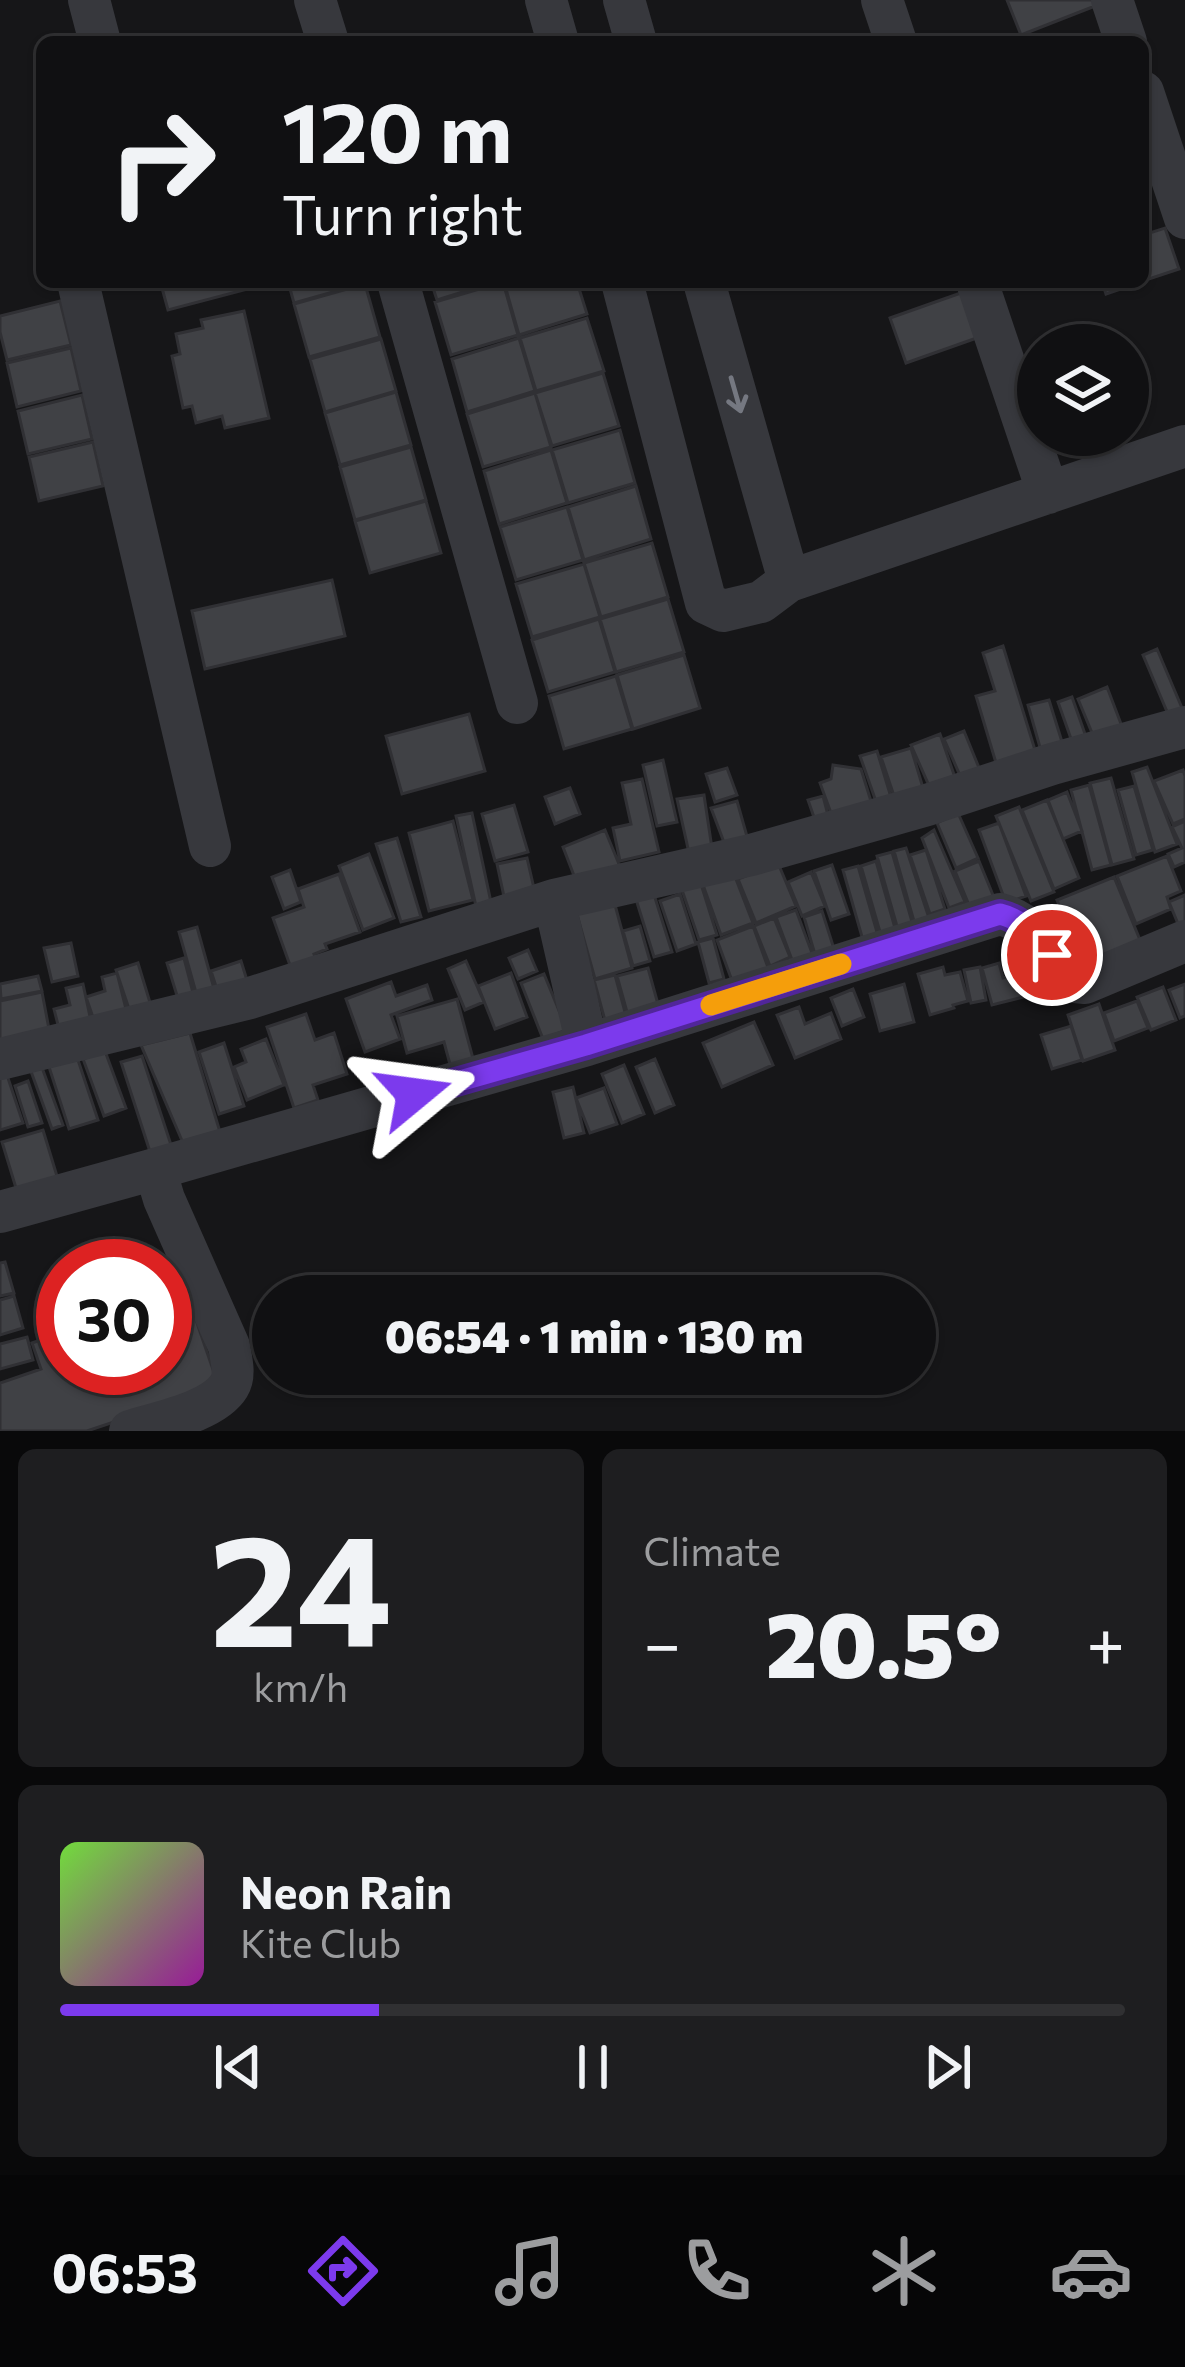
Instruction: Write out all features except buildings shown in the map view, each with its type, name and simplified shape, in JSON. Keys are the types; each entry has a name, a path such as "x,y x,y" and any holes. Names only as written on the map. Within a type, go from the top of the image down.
{"street":[{"path":"89,0 98,36"},
{"path":"315,0 326,36"},
{"path":"547,0 556,36"},
{"path":"624,0 634,36"},
{"path":"882,0 894,36"},
{"path":"1112,0 1124,36"},
{"path":"1149,110 1185,218"},
{"path":"79,288 210,846"},
{"path":"400,288 517,703"},
{"path":"624,288 706,603 723,611 761,602 789,581 1185,446"},
{"path":"706,288 789,581"},
{"path":"979,288 1048,493"},
{"path":"0,1059 250,998 554,900 752,855 1185,728"},
{"path":"554,900 586,1045"},
{"path":"0,1212 586,1045 1000,914 1028,927 1076,982 1185,941"},
{"path":"130,1431 207,1405 230,1384 232,1370 229,1346 155,1168"}],"slow traffic":[{"path":"711,1005 841,964"}],"route":[{"path":"414,1094 586,1045 1000,914 1028,927 1052,955"}]}
